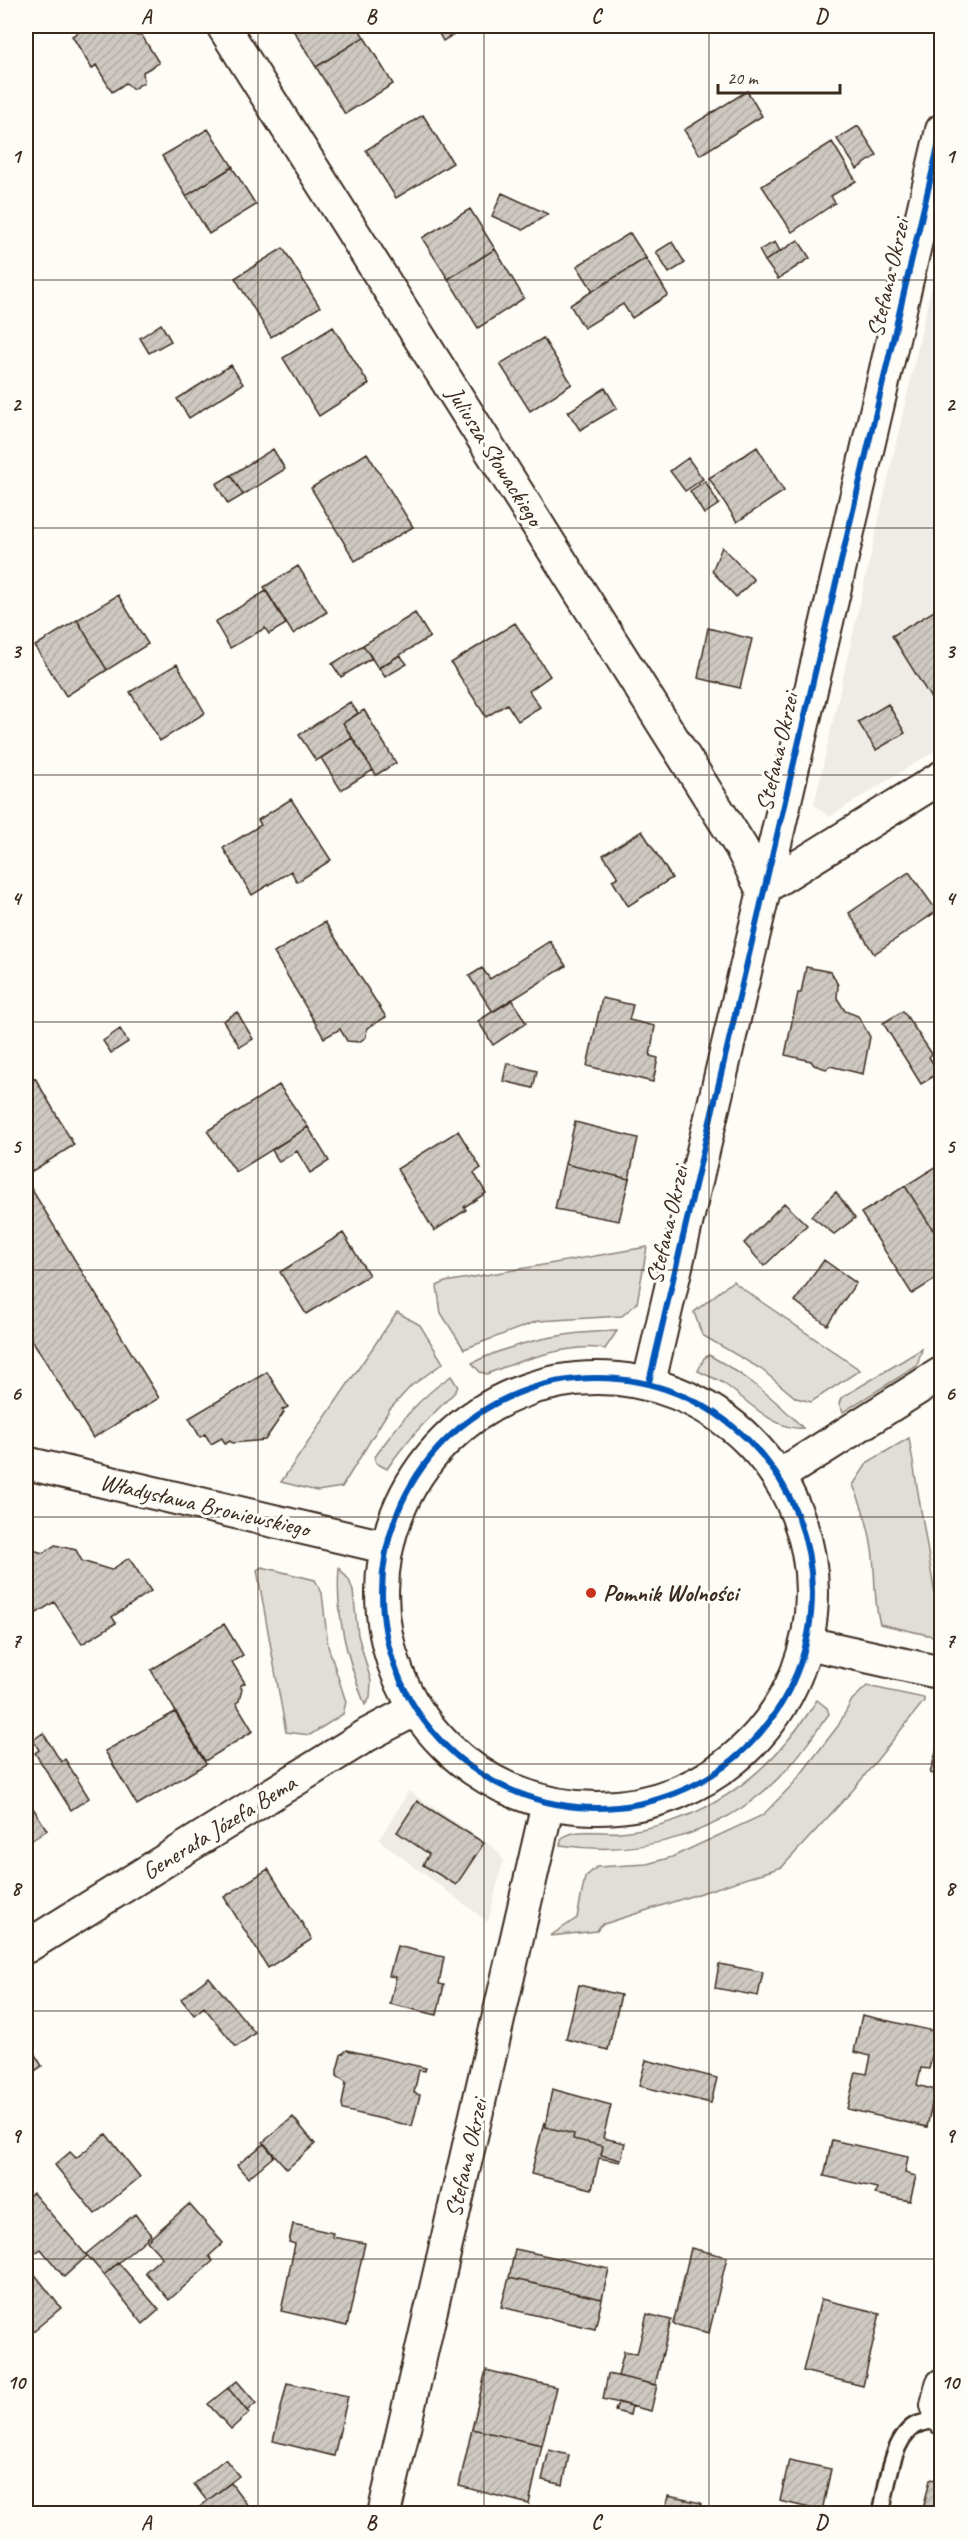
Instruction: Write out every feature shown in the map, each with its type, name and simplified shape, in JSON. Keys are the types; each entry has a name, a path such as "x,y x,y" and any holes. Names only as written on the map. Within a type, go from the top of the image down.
{"street":[{"name":"Juliusza Słowackiego","path":"223,26 741,847 762,889"},
{"name":"Stefana Okrzei","path":"649,1382 762,889 942,130"},
{"path":"762,889 942,777"},
{"path":"779,1476 942,1373"},
{"path":"573,1377 649,1382 733,1424 779,1476 806,1536 810,1583 807,1643 794,1680 776,1713 737,1755 695,1785 656,1799 615,1808 548,1803 511,1789 474,1766 443,1741 414,1710 396,1675 384,1633 380,1587 385,1547 426,1459 460,1427 493,1402 533,1387 573,1377"},
{"name":"Władysława Broniewskiego","path":"26,1463 385,1547"},
{"path":"807,1643 942,1673"},
{"name":"Generała Józefa Bema","path":"26,1947 367,1735 414,1710"},
{"name":"Stefana Okrzei","path":"384,2514 548,1803"},
{"path":"942,2385 937,2405 942,2418"}],"lane":[{"path":"881,2514 897,2448 903,2438 915,2426 942,2418"}],"shaded area":[{"path":"941,245 941,747 829,817 814,805"},
{"path":"647,1247 637,1303 622,1316 538,1321 464,1349 441,1313 437,1286 445,1282"},
{"path":"733,1281 860,1370 811,1402 796,1398 761,1369 702,1335 694,1312"},
{"path":"397,1312 420,1325 443,1363 411,1386 389,1410 342,1487 317,1491 281,1482"},
{"path":"617,1331 605,1349 562,1350 487,1374 480,1372 472,1363 507,1348 543,1339 579,1333"},
{"path":"922,1349 917,1366 843,1412 839,1404 841,1398"},
{"path":"709,1355 759,1388 803,1428 792,1428 771,1419 723,1383 698,1371 704,1358"},
{"path":"451,1376 458,1387 454,1393 410,1439 387,1469 376,1463 375,1457 400,1423 429,1393"},
{"path":"909,1438 941,1638 880,1624 876,1605 871,1540 853,1485 868,1462"},
{"path":"262,1567 315,1580 322,1593 328,1646 346,1702 343,1714 310,1735 286,1732 257,1570"},
{"path":"339,1568 349,1580 353,1591 358,1635 371,1681 370,1698 365,1705 344,1638 339,1604"},
{"path":"867,1686 924,1698 924,1701 853,1790 782,1867 601,1925 597,1931 550,1936 577,1918 585,1877 597,1867 647,1864 672,1857 763,1815 794,1783 838,1726 852,1700"},
{"path":"817,1700 827,1708 829,1714 787,1769 739,1810 712,1825 653,1844 623,1848 560,1845 562,1838 575,1833 621,1832 653,1827 710,1806 735,1790 758,1771 799,1726"},
{"path":"409,1791 500,1854 503,1861 488,1922 379,1840"}],"building":[{"path":"79,26 133,26 131,27 137,36 141,34 159,63 143,72 144,82 133,89 126,83 112,92 96,65 92,69 72,36 82,30"},
{"path":"300,26 357,26 364,37 316,67 293,30"},
{"path":"456,26 459,31 443,41 436,28"},
{"path":"364,37 393,84 345,114 316,67"},
{"path":"747,91 762,116 700,155 684,130"},
{"path":"423,115 453,163 396,198 366,150"},
{"path":"858,126 877,155 857,169 837,139"},
{"path":"208,129 233,167 186,196 162,156"},
{"path":"832,142 856,181 831,196 835,203 792,232 762,186"},
{"path":"232,167 256,205 209,234 186,196"},
{"path":"502,193 548,214 523,230 492,216"},
{"path":"470,209 495,249 448,279 422,238"},
{"path":"630,233 646,258 593,291 577,266"},
{"path":"798,240 810,258 778,279 765,261"},
{"path":"672,242 685,263 669,273 656,252"},
{"path":"775,242 780,251 765,261 759,250"},
{"path":"283,248 320,307 271,337 235,278"},
{"path":"495,249 524,298 478,328 448,279"},
{"path":"646,258 668,295 632,318 623,304 584,328 570,305"},
{"path":"161,324 171,341 149,353 140,338"},
{"path":"333,327 369,384 319,416 283,358"},
{"path":"543,338 572,384 530,411 500,364"},
{"path":"231,365 243,384 189,418 177,399"},
{"path":"605,388 617,408 580,430 568,412"},
{"path":"757,447 784,491 737,522 709,478"},
{"path":"273,449 285,469 243,495 231,475"},
{"path":"367,453 413,527 355,561 311,488"},
{"path":"688,458 703,479 685,491 670,471"},
{"path":"231,475 243,495 228,504 216,484"},
{"path":"705,481 719,504 704,514 690,491"},
{"path":"722,547 754,580 736,597 712,571"},
{"path":"298,566 327,612 293,634 264,587"},
{"path":"266,591 286,624 269,634 265,628 230,648 215,622"},
{"path":"118,595 148,644 107,670 77,620"},
{"path":"936,610 942,619 942,716 892,636"},
{"path":"415,613 430,637 378,668 363,645"},
{"path":"77,620 107,670 66,696 35,646"},
{"path":"515,623 550,676 529,691 540,707 518,721 507,704 486,717 451,663"},
{"path":"708,628 752,639 740,688 698,678"},
{"path":"363,645 372,658 341,677 332,664"},
{"path":"400,655 407,664 385,677 379,668"},
{"path":"177,664 205,713 160,741 130,692"},
{"path":"350,702 358,713 343,723 352,738 316,761 299,735"},
{"path":"888,704 905,733 876,750 858,722"},
{"path":"364,710 396,763 376,775 343,723"},
{"path":"352,738 373,770 341,790 321,758"},
{"path":"291,799 331,860 297,882 291,871 252,895 223,848 261,825 258,820"},
{"path":"642,831 672,878 628,906 612,880 618,877 603,855"},
{"path":"909,872 937,911 874,954 849,913"},
{"path":"325,922 386,1017 367,1028 366,1037 359,1042 347,1041 340,1029 324,1038 274,953"},
{"path":"550,941 566,966 493,1012 469,976 482,968 490,979"},
{"path":"806,967 831,972 838,985 837,998 845,1011 858,1016 870,1037 863,1074 830,1066 826,1069 814,1065 811,1061 785,1055"},
{"path":"602,998 633,1005 629,1020 655,1026 650,1056 658,1058 653,1082 587,1066"},
{"path":"512,999 526,1023 493,1045 478,1021"},
{"path":"903,1011 932,1054 929,1057 939,1073 921,1084 883,1023"},
{"path":"237,1012 253,1039 240,1047 223,1021"},
{"path":"120,1029 128,1042 111,1053 103,1041"},
{"path":"507,1063 537,1071 533,1088 503,1081"},
{"path":"35,1078 74,1145 26,1175 26,1084"},
{"path":"279,1085 308,1127 236,1172 207,1131"},
{"path":"575,1122 638,1138 629,1179 565,1164"},
{"path":"308,1127 329,1161 310,1173 297,1151 279,1162 272,1150"},
{"path":"458,1131 481,1168 474,1173 486,1193 464,1207 466,1210 434,1231 397,1169"},
{"path":"942,1163 942,1244 905,1186"},
{"path":"565,1164 629,1179 619,1221 555,1209"},
{"path":"26,1180 159,1398 93,1438 26,1330"},
{"path":"905,1186 942,1244 942,1275 912,1294 861,1213"},
{"path":"836,1192 855,1218 834,1234 811,1216"},
{"path":"784,1203 807,1225 764,1266 744,1243"},
{"path":"343,1233 369,1275 306,1314 280,1272"},
{"path":"824,1260 856,1283 827,1325 795,1301"},
{"path":"267,1372 288,1407 282,1410 284,1412 265,1440 232,1443 230,1441 225,1444 222,1438 211,1444 205,1434 200,1437 189,1418"},
{"path":"55,1545 76,1550 82,1561 111,1570 129,1558 151,1591 112,1617 116,1623 82,1644 54,1602 26,1620 26,1548 43,1553"},
{"path":"224,1624 243,1655 232,1662 245,1683 240,1686 242,1689 239,1701 236,1703 253,1731 205,1761 151,1670"},
{"path":"175,1712 206,1764 137,1805 105,1751"},
{"path":"942,1732 942,1776 930,1773"},
{"path":"43,1733 61,1762 65,1759 89,1798 71,1810 35,1753 39,1750 33,1740"},
{"path":"26,1797 47,1830 26,1844"},
{"path":"417,1801 484,1843 456,1885 423,1865 429,1854 397,1832"},
{"path":"268,1869 312,1939 268,1968 224,1897"},
{"path":"397,1946 444,1957 439,1984 444,1985 437,2015 390,2004 396,1977 389,1976"},
{"path":"719,1964 763,1972 758,1996 715,1988"},
{"path":"209,1977 255,2033 236,2047 204,2007 194,2015 181,1999"},
{"path":"579,1985 621,1995 608,2050 566,2039"},
{"path":"862,2015 938,2032 929,2069 921,2068 917,2085 935,2090 927,2127 847,2109 856,2072 867,2074 871,2056 854,2052"},
{"path":"26,2040 42,2066 26,2077"},
{"path":"347,2050 426,2068 425,2071 419,2070 414,2093 420,2095 412,2126 343,2110 346,2082 337,2076 337,2070 341,2055"},
{"path":"646,2060 717,2078 711,2103 639,2086"},
{"path":"552,2089 611,2105 603,2138 625,2143 621,2160 601,2155 603,2146 573,2139 574,2134 545,2127"},
{"path":"293,2117 315,2144 287,2169 263,2142"},
{"path":"544,2122 545,2127 574,2134 573,2139 603,2146 601,2155 621,2160 620,2162 599,2158 592,2189 531,2174"},
{"path":"106,2134 140,2177 95,2214 55,2165 70,2152 76,2158"},
{"path":"832,2140 908,2157 905,2173 916,2176 910,2201 875,2194 877,2188 824,2176"},
{"path":"264,2144 274,2156 248,2178 237,2165"},
{"path":"33,2193 87,2256 64,2277 41,2249 30,2257 26,2252 26,2198"},
{"path":"189,2204 223,2243 209,2256 213,2261 169,2300 145,2272 162,2257 147,2241"},
{"path":"135,2214 151,2235 104,2275 86,2254"},
{"path":"293,2224 333,2233 332,2237 365,2243 347,2326 281,2311 295,2244 289,2242"},
{"path":"691,2248 727,2257 709,2333 673,2324"},
{"path":"515,2249 609,2269 602,2299 509,2278"},
{"path":"118,2262 159,2310 143,2324 104,2275"},
{"path":"26,2263 61,2308 26,2337"},
{"path":"509,2278 602,2299 595,2329 501,2307"},
{"path":"821,2299 880,2313 863,2386 803,2371"},
{"path":"647,2314 671,2320 655,2385 618,2376 624,2351 637,2354"},
{"path":"486,2370 556,2387 542,2445 472,2429"},
{"path":"608,2374 657,2385 651,2411 603,2399"},
{"path":"237,2381 256,2403 247,2411 228,2388"},
{"path":"287,2383 348,2396 334,2456 273,2441"},
{"path":"228,2388 249,2413 231,2429 208,2404"},
{"path":"618,2402 632,2406 630,2415 615,2411"},
{"path":"472,2429 542,2445 529,2504 459,2486"},
{"path":"549,2450 569,2455 563,2485 542,2480"},
{"path":"225,2459 239,2476 207,2501 194,2484"},
{"path":"789,2460 831,2469 822,2511 780,2501"},
{"path":"930,2479 942,2481 942,2514 922,2514"},
{"path":"231,2483 254,2514 191,2514 207,2501"},
{"path":"668,2496 701,2503 699,2514 664,2514"}],"cycle path":[{"path":"649,1382 942,130"},
{"path":"597,1378 639,1382 679,1395 716,1415 749,1441 775,1474 795,1511 808,1551 812,1593 808,1635 795,1675 775,1712 749,1745 716,1771 679,1791 639,1804 597,1808 555,1804 515,1791 478,1771 445,1745 419,1712 399,1675 386,1635 382,1593 386,1551 399,1511 419,1474 445,1441 478,1415 515,1395 555,1382 597,1378"}],"place":[{"name":"Pomnik Wolności","path":"591,1593"}]}
